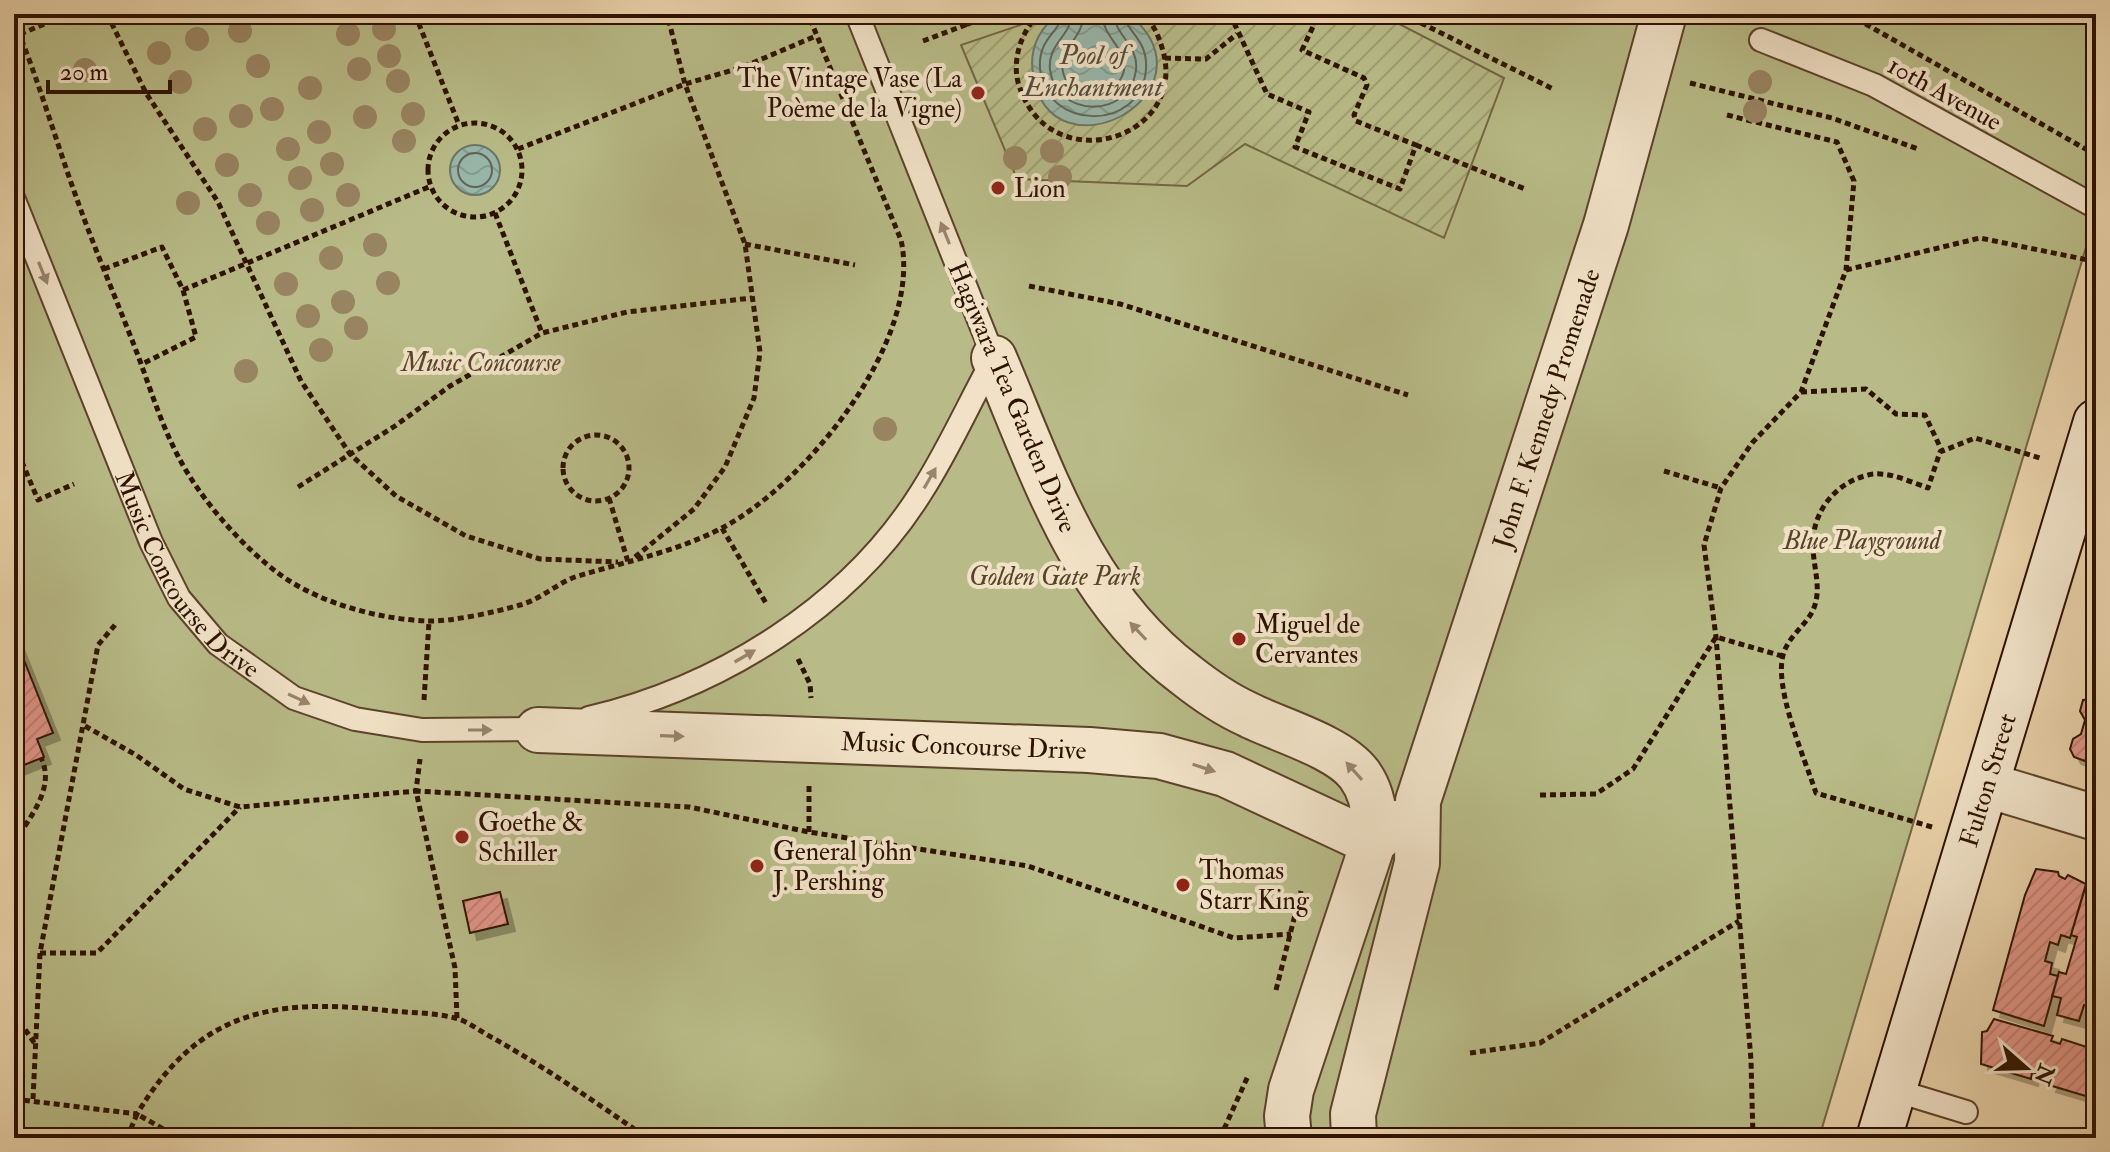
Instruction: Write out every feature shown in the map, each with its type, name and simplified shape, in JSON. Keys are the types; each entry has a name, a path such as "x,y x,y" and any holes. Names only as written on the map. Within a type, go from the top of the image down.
{"street":[{"name":"John F. Kennedy Promenade","path":"1418,801 1373,843 1291,1090 1288,1137 1354,1126 1417,863 1418,801 1606,225 1664,14"},
{"name":"Hagiwara Tea Garden Drive","path":"994,358 1067,531 1104,591 1152,646 1213,695 1320,747 1359,774 1376,820 1373,843"},
{"name":"Fulton Street","path":"1879,1138 2096,422"},
{"name":"Music Concourse Drive","path":"538,730 1143,754 1225,774 1373,843"},
{"path":"1987,785 2096,818"}],"lane":[{"name":"Hagiwara Tea Garden Drive","path":"857,14 994,358"},
{"name":"10th Avenue","path":"1761,40 1874,85 2096,207"},
{"name":"Music Concourse Drive","path":"14,200 151,542 179,598 218,644 294,698 355,719 422,730 538,730 675,692 751,653 815,608 870,558 921,493 994,358"},
{"path":"1894,1090 1966,1112"}],"path":[{"path":"20,34 69,14"},
{"path":"107,14 146,93 218,202 301,381 350,454 396,496 478,541 540,559 628,562 694,509 737,444 754,398 758,374 759,330 745,244 685,84 667,14"},
{"path":"415,14 459,125"},
{"path":"14,21 104,269 178,458 234,535 284,577 356,610 429,622 518,606 547,595 572,578 628,562 722,528 781,483 834,426 876,362 897,319 903,297 906,276 901,240 808,14"},
{"path":"964,14 968,24"},
{"path":"923,41 993,14"},
{"path":"1039,14 1024,33 1018,53 1016,76 1023,99 1035,117 1050,130 1073,140 1102,142 1127,133 1148,116 1160,96 1165,58 1159,36 1143,14"},
{"path":"1230,14 1267,94 1309,112 1295,147 1400,189 1416,145"},
{"path":"1319,14 1302,50 1364,78 1367,85 1354,115 1356,121 1525,189"},
{"path":"1403,14 1555,90"},
{"path":"1848,14 2096,155"},
{"path":"1165,58 1206,59 1237,34"},
{"path":"518,149 685,84 743,67 816,36"},
{"path":"1649,76 1731,91 1832,118 1933,154"},
{"path":"1727,115 1837,142 1854,181 1846,270 1801,392 1752,443 1721,488 1704,545 1716,637 1753,1138"},
{"path":"459,125 491,125 510,137 518,149 523,164 522,180 510,201 495,213 476,217 455,212 438,199 431,186 428,173 431,152 443,135 459,125"},
{"path":"183,290 431,186"},
{"path":"495,213 542,333"},
{"path":"1846,270 1980,238 2088,260 2096,256"},
{"path":"745,244 855,265"},
{"path":"104,269 162,247 183,290 196,337 142,364"},
{"path":"1029,286 1120,304 1408,395"},
{"path":"298,487 395,426 459,380 542,333 627,312 752,298"},
{"path":"1801,392 1866,389 1896,414 1925,415 1942,451 1928,488 1894,477 1870,474 1843,487 1825,502 1814,530 1817,599 1811,616 1782,656 1786,700 1816,793 1971,838"},
{"path":"601,435 620,444 626,453 629,474 618,493 609,498 599,501 577,495 565,478 566,456 580,439 601,435"},
{"path":"1942,451 1975,438 2081,470"},
{"path":"14,443 38,500 74,484"},
{"path":"1664,471 1721,488"},
{"path":"609,498 628,562"},
{"path":"722,528 767,605"},
{"path":"423,715 429,622"},
{"path":"33,1099 40,953 98,645 115,625"},
{"path":"1716,637 1782,656"},
{"path":"1540,795 1596,794 1633,769 1716,637"},
{"path":"796,654 810,684 811,706"},
{"path":"85,726 136,755 184,789 240,807 416,791 689,807 809,832 1028,866 1234,938 1291,934"},
{"path":"14,843 42,797 47,769 41,758"},
{"path":"420,758 416,791 455,968 457,1018"},
{"path":"809,769 809,832"},
{"path":"40,953 97,953 240,807"},
{"path":"1271,1005 1301,891"},
{"path":"1470,1053 1540,1043 1739,921"},
{"path":"127,1138 159,1077 206,1037 245,1015 291,1007 342,1006 457,1018 517,1052 647,1138"},
{"path":"14,1013 36,1045"},
{"path":"1220,1138 1248,1073"},
{"path":"14,1099 137,1114 179,1138"}],"green space":[{"name":"Golden Gate Park","path":"14,14 2096,14 2096,214 1819,1138 14,1138"},
{"path":"1053,14 1380,14 1504,78 1444,238 1245,144 1187,186 1017,179 961,45"}],"water":[{"name":"Pool of Enchantment","path":"1058,14 1129,14 1153,44 1156,72 1144,97 1123,115 1096,125 1068,123 1046,107 1033,74 1034,48 1041,33"},
{"path":"475,145 493,152 500,170 493,188 475,195 457,188 450,170 457,152"}],"building":[{"path":"14,635 53,733 37,739 44,757 14,769"},
{"path":"2096,669 2096,756 2090,754 2085,761 2074,757 2070,749 2073,739 2081,734 2085,720 2080,711 2083,700 2091,699 2094,691 2090,689"},
{"path":"2036,869 2058,872 2065,879 2068,875 2086,884 2070,938 2061,935 2058,945 2050,942 2045,961 2052,963 2050,974 2058,976 2044,1026 1993,1010 2025,895"},
{"path":"2086,885 2096,888 2096,1003 2094,1008 2084,1005 2079,1021 2057,1015 2061,998 2052,996 2059,972 2066,974 2077,937 2071,935"},
{"path":"500,892 508,924 470,933 463,901"},
{"path":"1994,1019 2053,1036 2051,1041 2060,1044 2062,1039 2096,1050 2096,1088 2093,1087 2089,1097 2049,1085 2052,1078 2032,1072 2031,1079 1981,1064 1982,1032 1987,1031"}],"place":[{"name":"The Vintage Vase (La Poème de la Vigne)","path":"978,93"},
{"name":"Lion","path":"998,188"},
{"name":"Miguel de Cervantes","path":"1239,639"},
{"name":"Goethe & Schiller","path":"462,837"},
{"name":"General John J. Pershing","path":"757,866"},
{"name":"Thomas Starr King","path":"1183,885"}],"park label":[{"name":"Music Concourse","path":"481,362"},
{"name":"Blue Playground","path":"1862,540"}]}
